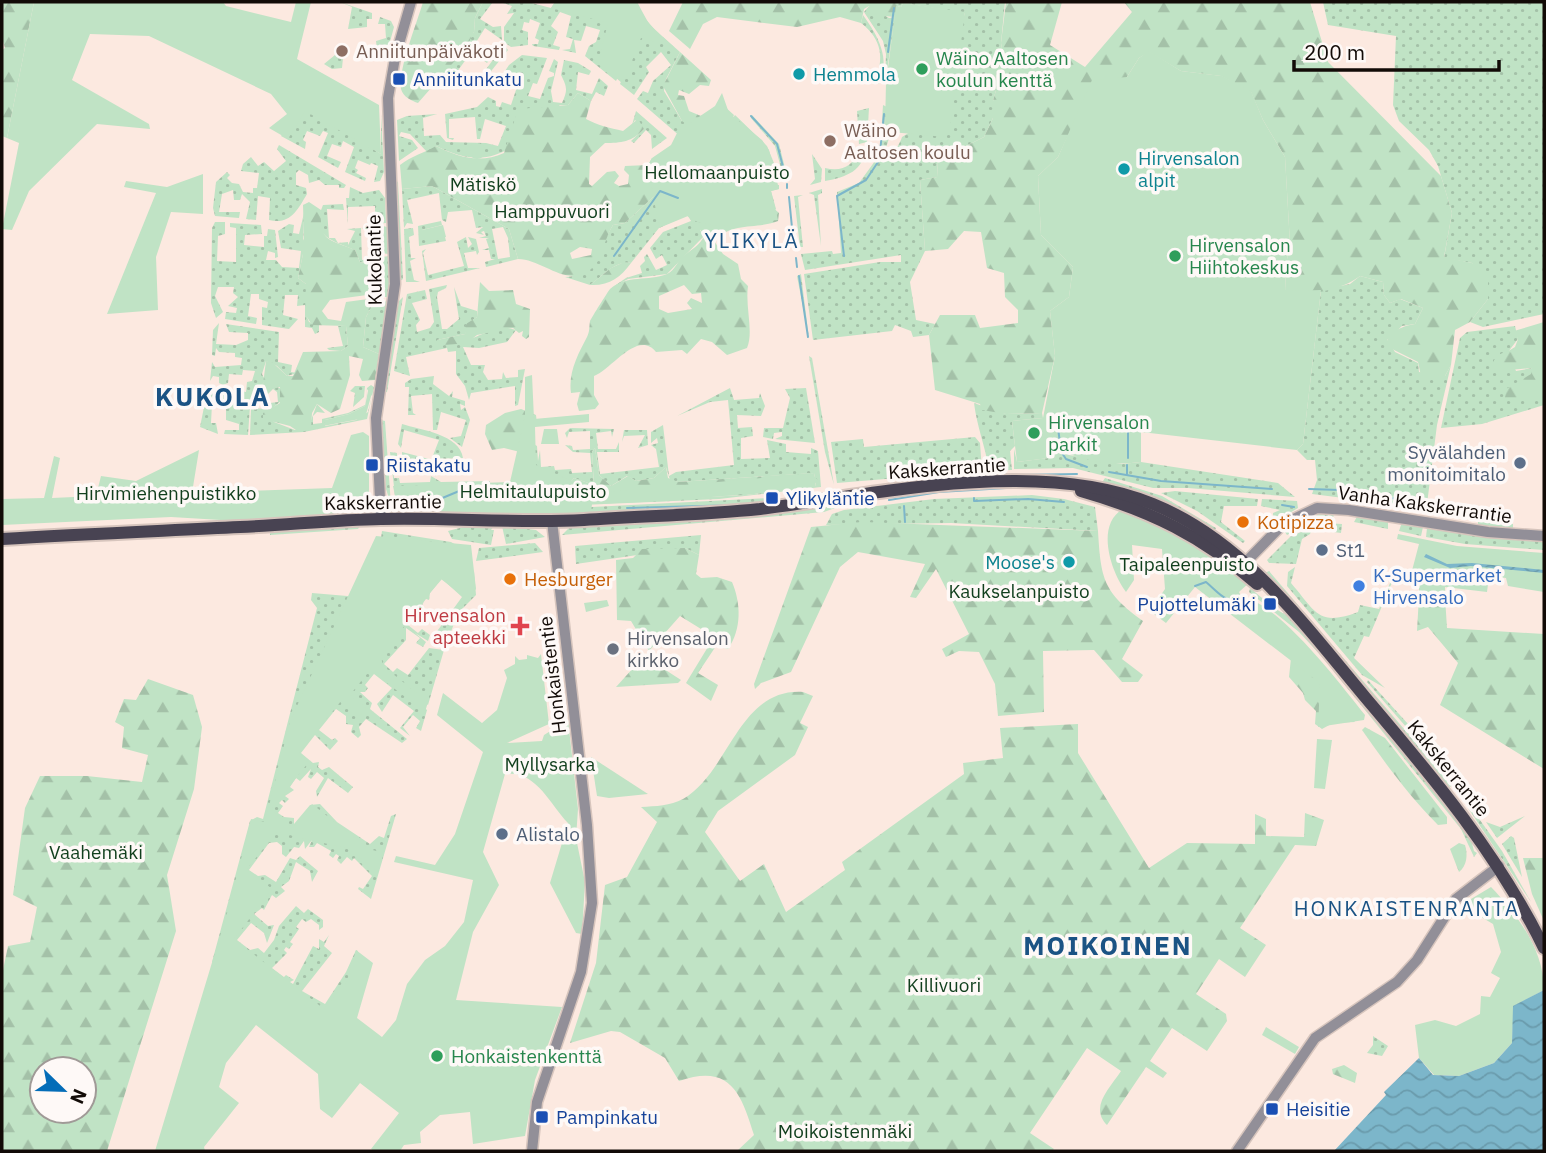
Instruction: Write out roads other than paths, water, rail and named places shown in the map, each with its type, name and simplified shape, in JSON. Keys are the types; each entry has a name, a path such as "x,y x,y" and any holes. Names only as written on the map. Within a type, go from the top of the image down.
{"main road":[{"name":"Kakskerrantie","path":"2,539 381,519 552,521 757,509 930,487 1018,482 1058,484 1152,514 1190,533 1242,566 1291,610 1433,777 1499,866 1544,948"}],"street":[{"name":"Kukolantie","path":"381,519 376,418 396,284 388,98 395,58 411,2"},
{"name":"Vanha Kakskerrantie","path":"1242,566 1289,520 1322,508 1488,532 1544,536"},
{"name":"Honkaistentie","path":"532,1151 537,1102 581,972 592,903 587,825 552,521"},
{"path":"1237,1151 1315,1038 1397,982 1417,960 1456,900 1499,866"}],"water":[{"path":"1426,554 1447,564 1472,563 1544,570 1544,573 1471,566 1450,568 1424,557"},
{"path":"1544,990 1544,1151 1334,1151 1386,1095 1384,1092 1419,1058 1433,1075 1459,1076 1494,1063 1512,1043 1513,1006"}],"waterway":[{"path":"888,52 894,8"},
{"path":"880,152 884,114"},
{"path":"751,116 777,144 786,178"},
{"path":"844,256 837,196 866,180 878,162"},
{"path":"614,256 660,191 678,198"},
{"path":"789,197 793,238"},
{"path":"796,258 797,267"},
{"path":"799,276 808,337"},
{"path":"1128,425 1128,458"},
{"path":"1058,428 1060,443"},
{"path":"1060,450 1066,459 1087,467"},
{"path":"1127,465 1127,474"},
{"path":"1109,472 1161,481 1272,489"},
{"path":"1016,475 1077,474"},
{"path":"889,500 939,492 1006,488"},
{"path":"397,500 440,499 464,489"},
{"path":"1309,489 1340,490 1416,502"},
{"path":"974,498 974,501 1028,499 1064,502"},
{"path":"627,508 740,505"},
{"path":"1282,505 1294,507"},
{"path":"904,506 905,522"},
{"path":"1195,586 1206,582 1227,599 1243,598"}],"place":[{"name":"Anniitunpäiväkoti","path":"342,51"},
{"name":"Wäino Aaltosen koulun kenttä","path":"922,69"},
{"name":"Hemmola","path":"799,74"},
{"name":"Anniitunkatu","path":"399,79"},
{"name":"Wäino Aaltosen koulu","path":"830,141"},
{"name":"Hirvensalon alpit","path":"1124,169"},
{"name":"Hirvensalon Hiihtokeskus","path":"1175,256"},
{"name":"Hirvensalon parkit","path":"1034,433"},
{"name":"Syvälahden monitoimitalo","path":"1520,463"},
{"name":"Riistakatu","path":"372,465"},
{"name":"Ylikyläntie","path":"772,498"},
{"name":"Kotipizza","path":"1243,522"},
{"name":"St1","path":"1322,550"},
{"name":"Moose's","path":"1069,562"},
{"name":"Hesburger","path":"510,579"},
{"name":"K-Supermarket Hirvensalo","path":"1359,586"},
{"name":"Pujottelumäki","path":"1270,604"},
{"name":"Hirvensalon apteekki","path":"520,626"},
{"name":"Hirvensalon kirkko","path":"613,649"},
{"name":"Alistalo","path":"502,834"},
{"name":"Honkaistenkenttä","path":"437,1056"},
{"name":"Heisitie","path":"1272,1109"},
{"name":"Pampinkatu","path":"542,1117"}],"district":[{"name":"YLIKYLÄ","path":"752,240"},
{"name":"KUKOLA","path":"213,396"},
{"name":"HONKAISTENRANTA","path":"1407,908"},
{"name":"MOIKOINEN","path":"1108,945"}],"park label":[{"name":"Hellomaanpuisto","path":"717,172"},
{"name":"Mätiskö","path":"483,184"},
{"name":"Hamppuvuori","path":"552,211"},
{"name":"Helmitaulupuisto","path":"533,491"},
{"name":"Hirvimiehenpuistikko","path":"166,493"},
{"name":"Taipaleenpuisto","path":"1187,564"},
{"name":"Kaukselanpuisto","path":"1019,591"},
{"name":"Myllysarka","path":"550,764"},
{"name":"Vaahemäki","path":"96,852"},
{"name":"Killivuori","path":"944,985"},
{"name":"Moikoistenmäki","path":"845,1131"}]}
